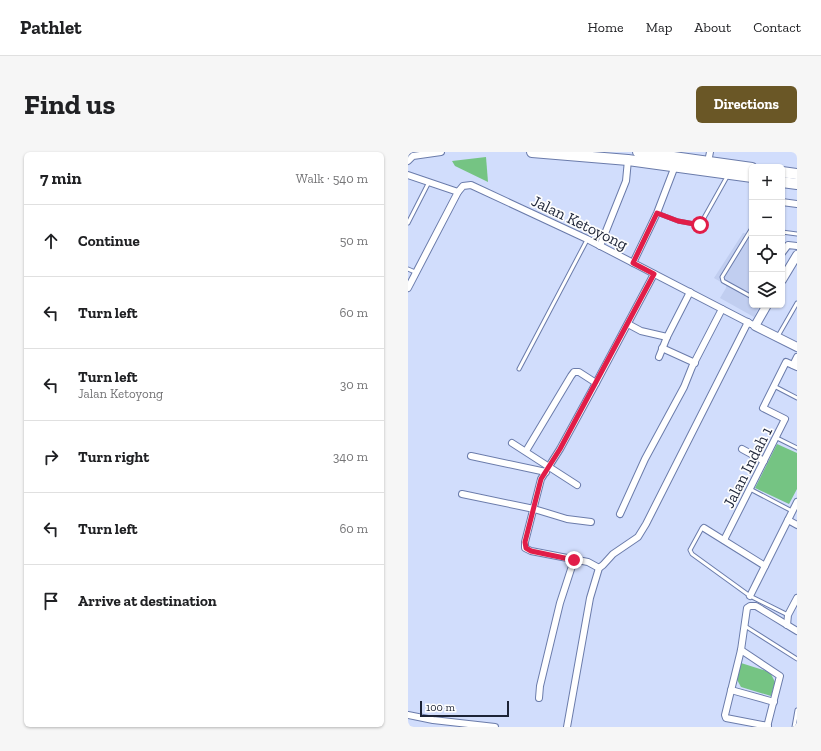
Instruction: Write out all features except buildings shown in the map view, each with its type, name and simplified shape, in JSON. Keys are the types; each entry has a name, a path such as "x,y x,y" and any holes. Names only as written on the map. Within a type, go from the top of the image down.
{"main road":[{"path":"532,152 628,160 749,177"},
{"path":"638,152 709,157 749,167"},
{"path":"785,172 797,174"},
{"path":"785,182 797,184"}],"street":[{"path":"408,161 413,156 441,152"},
{"path":"600,246 626,181 628,160"},
{"path":"633,263 657,213 675,166"},
{"path":"408,175 458,192 408,288"},
{"name":"Jalan Ketoyong","path":"458,192 463,186 471,186 587,239 797,348"},
{"path":"785,202 797,204"},
{"path":"785,249 788,245 797,246"},
{"path":"785,275 797,255"},
{"path":"598,568 588,562 531,551 526,548 525,542 541,479 550,466 654,274"},
{"path":"659,357 667,337 690,292"},
{"path":"567,727 590,598 598,568 603,565 613,554 638,537 751,324 764,308"},
{"path":"620,514 645,459 684,387 692,367 722,309"},
{"path":"628,324 640,331 667,337"},
{"path":"662,348 695,363"},
{"path":"795,366 797,357"},
{"name":"Jalan Indah 1","path":"724,540 777,438 785,419 763,408 786,362 795,366"},
{"path":"526,451 574,372 579,372 596,382"},
{"path":"512,443 550,466 577,485"},
{"path":"742,449 764,461"},
{"path":"471,456 546,472"},
{"path":"462,494 534,509 567,519 591,522"},
{"path":"750,596 797,502"},
{"path":"788,520 797,525"},
{"path":"704,528 765,566"},
{"path":"539,698 540,686 560,603 574,560"},
{"path":"787,625 788,615 797,598"},
{"path":"741,650 780,676 768,727 726,718 741,650 746,608 756,606 797,631"},
{"path":"731,690 774,702"},
{"path":"408,715 433,720 495,727"}],"lane":[{"path":"657,213 678,221 700,225 728,174"},
{"path":"408,223 429,182"},
{"path":"785,232 797,234"},
{"path":"749,234 722,277 723,281 749,295"},
{"path":"519,369 587,239"},
{"path":"408,269 416,273"},
{"path":"777,337 797,303"},
{"path":"773,386 797,398"},
{"path":"777,438 797,448"},
{"path":"750,489 792,511"},
{"path":"704,528 702,528 690,552 750,596 788,615"},
{"path":"744,625 797,659"},
{"path":"794,727 797,710"}],"shaded area":[{"path":"743,233 749,234 749,308 758,308 754,317 720,298 726,288 726,285 714,278"}],"green space":[{"path":"486,157 488,182 455,166 452,161"},
{"path":"777,444 797,453 797,489 789,504 755,488"},
{"path":"741,663 770,672 775,682 771,696 741,687 736,678"}],"route":[{"path":"574,560 531,551 526,548 525,542 541,479 560,449 654,274 633,263 657,213 678,221 700,225"}]}
